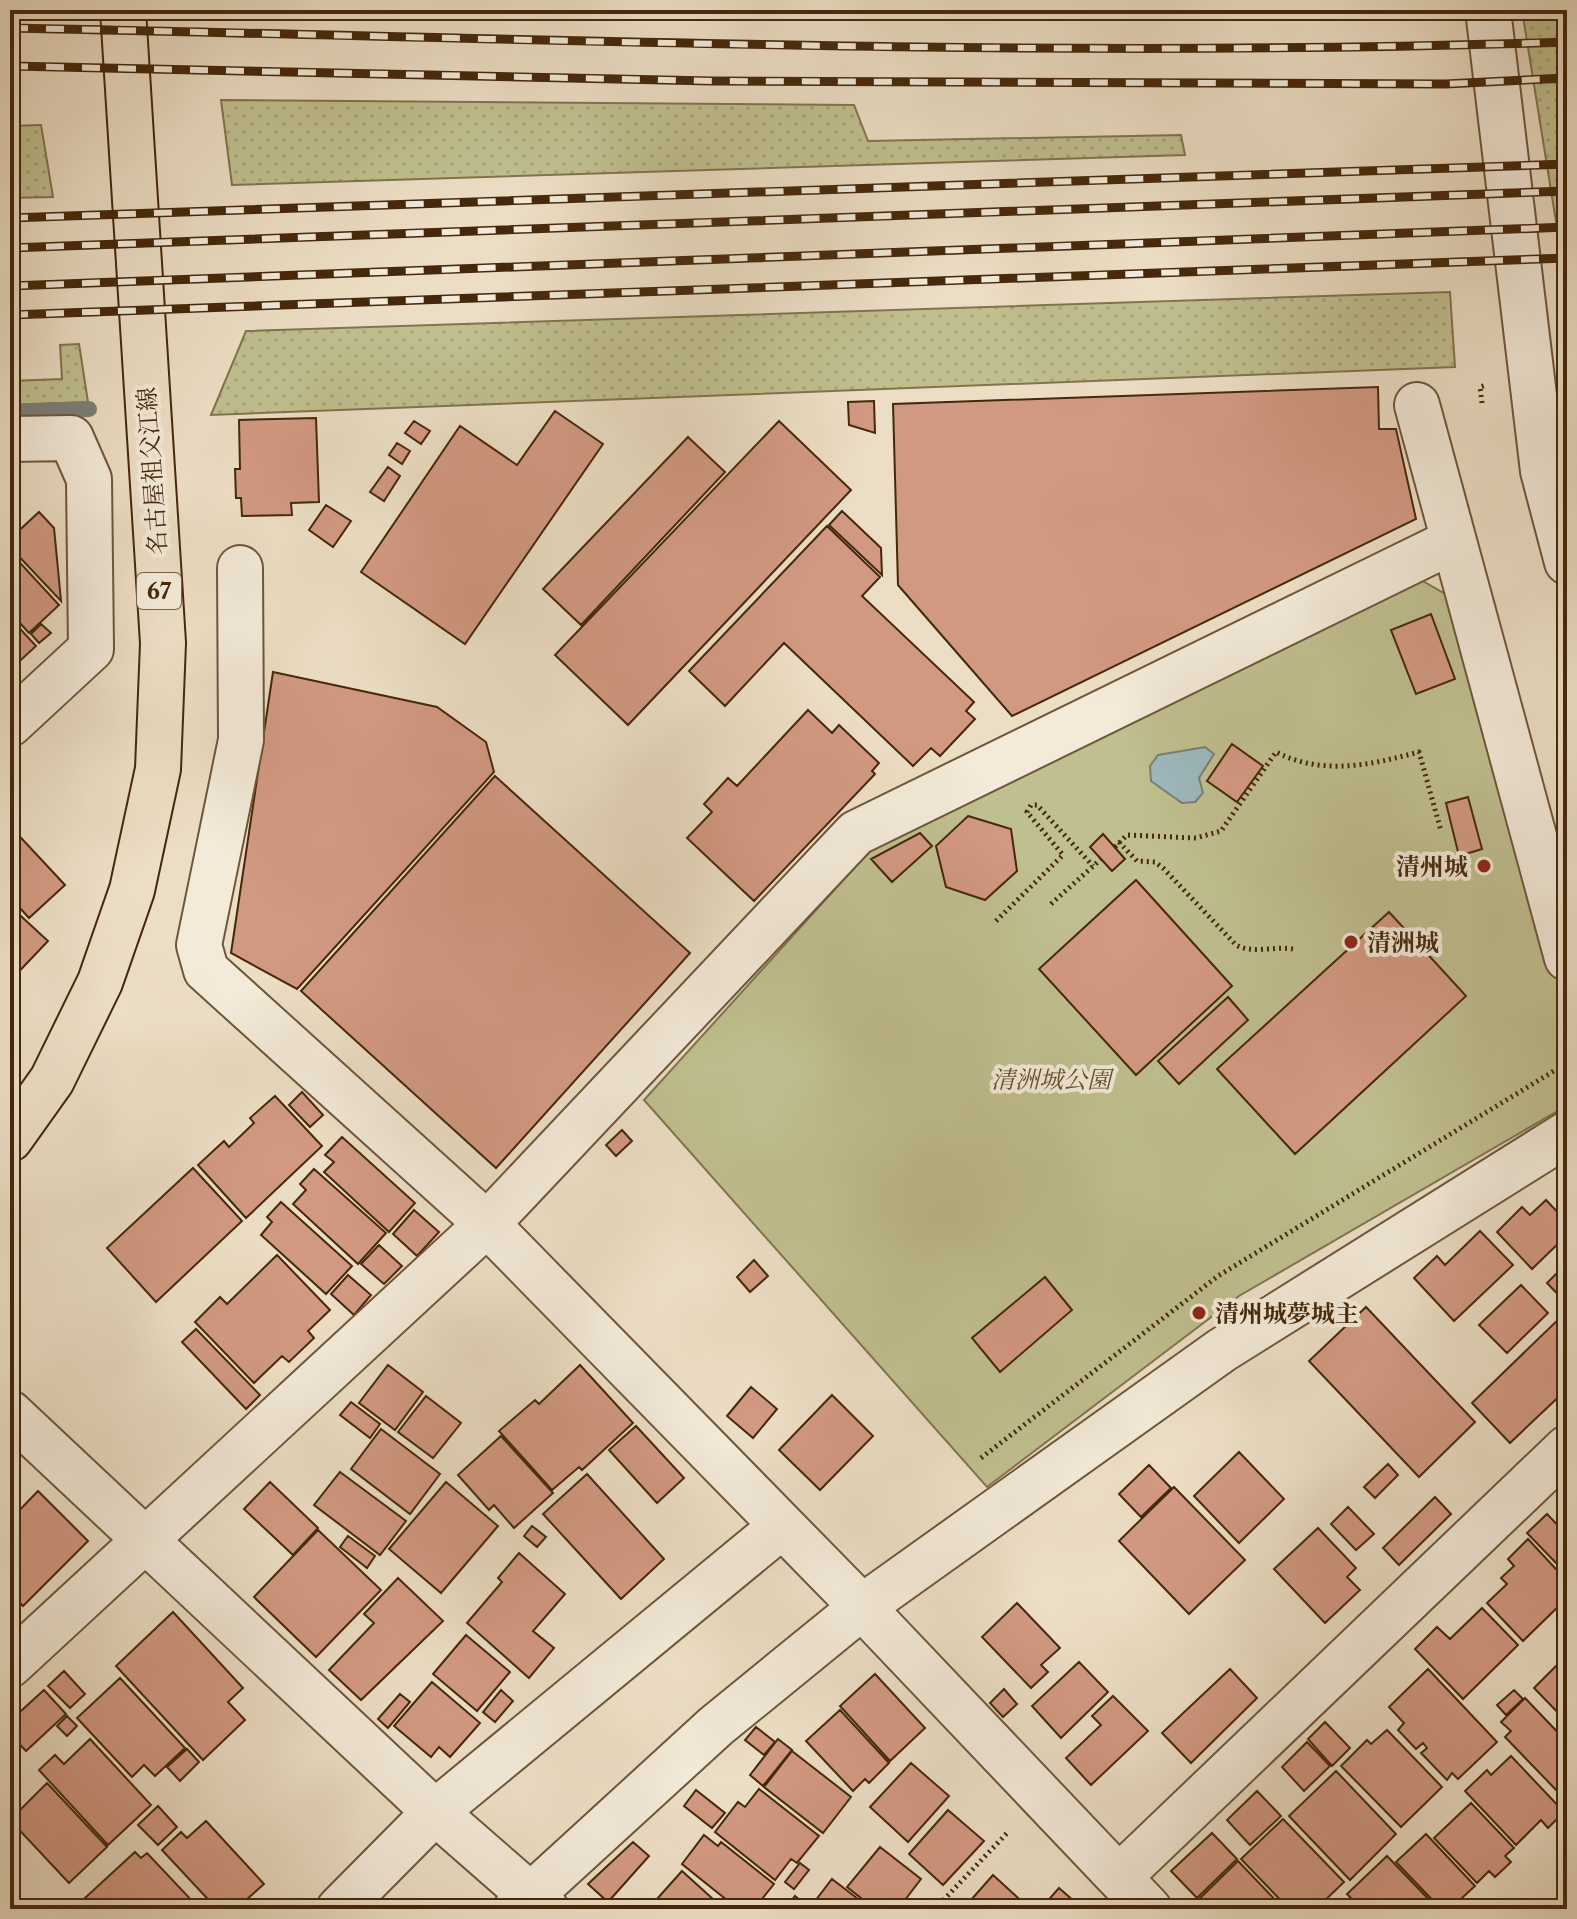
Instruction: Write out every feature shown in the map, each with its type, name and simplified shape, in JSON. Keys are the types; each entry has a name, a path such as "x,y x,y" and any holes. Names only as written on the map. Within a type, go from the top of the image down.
{"main road":[{"name":"名古屋祖父江線","path":"10,1139 52,1080 100,982 132,890 158,769 163,643 123,10"}],"street":[{"path":"1488,10 1543,471 1567,562"},
{"path":"1417,405 1567,958"},
{"path":"10,439 71,438 89,479 91,649 10,724"},
{"path":"10,1665 487,1224 856,833 1453,541"},
{"path":"240,568 241,740 199,945 206,970 487,1224 862,1607 1149,1909"},
{"path":"10,1413 531,1904 716,1726 862,1607 1222,1350 1567,1134"},
{"path":"1119,1877 1567,1448"},
{"path":"339,1909 435,1812 782,1526"}],"path":[{"path":"1293,949 1276,946 1245,950 1236,945 1163,868 1155,862 1137,861 1117,845 1127,835 1196,838 1221,831 1276,752 1299,763 1330,768 1376,764 1419,752 1441,831"},
{"path":"996,921 1063,855 1027,812 1031,805 1037,805 1093,866"},
{"path":"1051,904 1101,859"},
{"path":"935,1909 1042,1797"}],"green space":[{"path":"691,10 1431,10 1431,16 679,13"},
{"path":"1522,10 1567,10 1567,290"},
{"path":"221,100 854,105 868,141 1181,135 1185,155 232,185"},
{"path":"41,125 53,197 10,198 10,126"},
{"path":"1450,292 1455,367 211,415 246,331"},
{"path":"79,344 88,402 10,405 10,381 62,379 60,345"},
{"name":"清洲城公園","path":"1421,580 1447,595 1567,1014 1567,1102 1561,1109 1239,1296 987,1487 644,1100 876,844"}],"water":[{"path":"1205,747 1214,754 1199,778 1203,793 1195,802 1182,803 1151,781 1150,766 1158,755"}],"building":[{"path":"1378,387 1379,429 1396,429 1416,519 1012,716 898,585 893,404"},
{"path":"874,401 875,433 849,425 848,402"},
{"path":"555,411 603,444 465,644 361,572 460,426 517,465"},
{"path":"316,418 319,502 291,503 292,515 242,516 241,498 236,498 235,469 240,469 239,420"},
{"path":"414,421 430,431 421,444 405,433"},
{"path":"779,421 851,490 628,725 555,655"},
{"path":"688,437 725,472 581,625 543,589"},
{"path":"397,443 410,451 402,464 389,455"},
{"path":"388,467 400,476 384,501 370,492"},
{"path":"326,505 351,521 333,547 309,530"},
{"path":"842,511 881,548 882,575 829,525"},
{"path":"39,512 54,528 61,601 10,547 10,539"},
{"path":"827,526 880,577 862,596 974,702 966,711 975,719 940,756 931,748 913,766 784,643 725,706 689,671"},
{"path":"10,552 59,605 29,633 10,612"},
{"path":"1431,614 1455,679 1416,694 1391,630"},
{"path":"10,618 36,646 10,670"},
{"path":"41,624 51,633 39,643 31,634"},
{"path":"273,672 437,707 486,742 494,772 297,989 231,953"},
{"path":"808,710 832,733 839,725 879,763 872,771 875,774 754,901 687,838 712,812 704,804 728,778 737,786"},
{"path":"1232,744 1263,766 1237,802 1207,781"},
{"path":"495,776 690,953 496,1168 301,991"},
{"path":"1468,797 1482,849 1459,856 1446,803"},
{"path":"968,816 1011,829 1017,871 985,900 946,887 936,846"},
{"path":"10,826 65,885 29,918 10,897"},
{"path":"920,833 932,846 892,882 871,859"},
{"path":"1103,834 1125,859 1112,871 1090,847"},
{"path":"1136,880 1232,986 1136,1075 1039,969"},
{"path":"10,906 48,941 10,981"},
{"path":"1389,912 1466,996 1295,1154 1217,1069"},
{"path":"1228,997 1248,1020 1179,1084 1158,1061"},
{"path":"302,1092 323,1115 310,1127 289,1105"},
{"path":"275,1096 322,1146 246,1218 198,1165 224,1141 229,1147 254,1123 250,1118"},
{"path":"622,1130 632,1141 616,1156 606,1145"},
{"path":"342,1137 415,1203 389,1232 324,1172 334,1162 325,1155"},
{"path":"193,1168 242,1221 156,1302 107,1248"},
{"path":"314,1169 386,1233 358,1264 293,1204 306,1190 300,1184"},
{"path":"1546,1200 1567,1222 1567,1235 1532,1269 1497,1232 1522,1207 1530,1215"},
{"path":"281,1202 352,1266 326,1294 261,1235 272,1222 267,1217"},
{"path":"414,1210 439,1232 417,1256 393,1234"},
{"path":"1480,1231 1513,1265 1454,1321 1414,1278 1437,1256 1445,1265"},
{"path":"379,1245 402,1266 384,1284 361,1264"},
{"path":"277,1255 330,1310 308,1331 314,1338 289,1362 282,1356 254,1383 195,1322 220,1297 227,1304"},
{"path":"754,1260 768,1276 750,1292 737,1277"},
{"path":"1567,1263 1567,1304 1547,1283"},
{"path":"348,1275 371,1295 354,1315 331,1294"},
{"path":"1045,1277 1072,1310 1000,1372 972,1338"},
{"path":"1521,1285 1548,1313 1507,1353 1479,1325"},
{"path":"1366,1307 1475,1422 1419,1477 1309,1361"},
{"path":"1564,1314 1567,1389 1510,1443 1472,1403"},
{"path":"196,1329 260,1395 246,1409 182,1342"},
{"path":"388,1365 423,1392 395,1430 359,1403"},
{"path":"580,1365 633,1423 582,1470 579,1467 552,1490 499,1431 535,1400 539,1404"},
{"path":"751,1387 777,1409 753,1438 727,1416"},
{"path":"832,1395 873,1436 820,1490 779,1450"},
{"path":"426,1396 461,1423 433,1458 398,1432"},
{"path":"351,1402 380,1424 370,1438 340,1415"},
{"path":"636,1426 684,1478 657,1503 609,1450"},
{"path":"381,1429 440,1474 410,1514 351,1469"},
{"path":"501,1436 553,1493 514,1528 494,1505 489,1510 458,1475"},
{"path":"1239,1452 1284,1499 1239,1543 1194,1496"},
{"path":"1388,1464 1398,1475 1375,1498 1364,1487"},
{"path":"1149,1465 1171,1488 1141,1517 1119,1494"},
{"path":"340,1472 406,1521 380,1555 314,1505"},
{"path":"587,1474 664,1559 621,1599 543,1514"},
{"path":"270,1482 318,1528 293,1555 244,1509"},
{"path":"446,1482 498,1526 441,1593 389,1549"},
{"path":"1174,1487 1245,1560 1189,1614 1119,1541"},
{"path":"38,1491 88,1541 23,1606 10,1593 10,1520"},
{"path":"1435,1497 1451,1514 1399,1565 1383,1548"},
{"path":"1348,1507 1374,1534 1356,1550 1331,1524"},
{"path":"1547,1514 1567,1535 1567,1559 1559,1566 1527,1533"},
{"path":"532,1526 546,1537 537,1547 524,1536"},
{"path":"1318,1528 1356,1568 1347,1577 1360,1590 1325,1623 1274,1569"},
{"path":"318,1530 381,1590 316,1657 254,1597"},
{"path":"348,1536 375,1556 367,1568 340,1547"},
{"path":"1528,1539 1567,1581 1567,1598 1523,1641 1487,1603 1507,1584 1501,1578 1514,1566 1508,1559"},
{"path":"519,1553 565,1594 533,1631 554,1648 529,1678 467,1623 502,1582 498,1578"},
{"path":"398,1578 443,1621 361,1700 329,1670 374,1623 364,1614"},
{"path":"1017,1603 1060,1648 1041,1665 1048,1672 1031,1688 982,1637"},
{"path":"1482,1608 1518,1645 1463,1699 1415,1649 1437,1627 1450,1639"},
{"path":"173,1612 243,1688 228,1702 245,1720 203,1760 116,1666"},
{"path":"466,1635 510,1672 477,1711 433,1674"},
{"path":"1564,1658 1567,1661 1567,1722 1534,1688"},
{"path":"1079,1662 1108,1692 1061,1738 1032,1706"},
{"path":"1230,1669 1257,1698 1191,1763 1162,1733"},
{"path":"1428,1669 1497,1742 1458,1779 1452,1773 1447,1780 1421,1753 1427,1748 1423,1743 1416,1749 1398,1730 1404,1723 1389,1707"},
{"path":"64,1671 85,1694 70,1708 48,1686"},
{"path":"875,1674 925,1728 890,1761 840,1706"},
{"path":"120,1678 185,1748 155,1776 144,1765 132,1777 77,1718"},
{"path":"432,1682 480,1723 450,1757 439,1747 431,1757 394,1726"},
{"path":"1004,1689 1017,1704 1003,1717 990,1703"},
{"path":"44,1690 66,1714 26,1751 10,1734 10,1721"},
{"path":"501,1690 513,1701 495,1722 483,1712"},
{"path":"1514,1690 1523,1699 1506,1715 1497,1705"},
{"path":"400,1694 410,1702 388,1728 378,1719"},
{"path":"1113,1696 1148,1731 1091,1785 1066,1758 1101,1725 1092,1716"},
{"path":"1525,1698 1567,1742 1567,1785 1559,1793 1505,1737 1511,1731 1501,1722"},
{"path":"840,1710 889,1763 869,1783 865,1779 853,1791 806,1741"},
{"path":"67,1716 77,1726 67,1736 57,1726"},
{"path":"1325,1722 1350,1748 1332,1766 1308,1739"},
{"path":"756,1727 775,1742 764,1755 745,1740"},
{"path":"1387,1730 1442,1787 1401,1827 1341,1766 1367,1740 1371,1744"},
{"path":"90,1739 151,1805 108,1845 39,1770 55,1755 64,1764"},
{"path":"778,1739 792,1750 763,1786 750,1775"},
{"path":"1307,1742 1330,1766 1304,1791 1282,1767"},
{"path":"187,1749 199,1762 180,1781 167,1767"},
{"path":"792,1751 851,1797 823,1833 764,1787"},
{"path":"1511,1756 1564,1812 1548,1828 1541,1820 1516,1845 1465,1791 1487,1770 1491,1775"},
{"path":"911,1763 949,1796 908,1842 870,1807"},
{"path":"1336,1771 1396,1834 1350,1880 1289,1816"},
{"path":"47,1783 107,1847 69,1883 10,1820"},
{"path":"759,1789 819,1836 797,1863 791,1859 775,1880 715,1832 738,1802 745,1807"},
{"path":"696,1790 725,1813 712,1828 684,1806"},
{"path":"1257,1791 1281,1816 1250,1845 1227,1820"},
{"path":"1471,1803 1514,1848 1505,1856 1511,1862 1495,1877 1489,1871 1477,1883 1434,1838"},
{"path":"158,1806 177,1827 158,1845 138,1825"},
{"path":"948,1810 984,1841 943,1885 909,1854"},
{"path":"1283,1819 1344,1882 1316,1909 1289,1909 1241,1859"},
{"path":"206,1821 264,1884 236,1909 217,1909 162,1850 181,1832 187,1838"},
{"path":"1212,1833 1237,1859 1197,1898 1171,1871"},
{"path":"1426,1834 1475,1886 1450,1909 1441,1909 1396,1862"},
{"path":"704,1835 718,1846 721,1842 774,1884 754,1909 738,1909 682,1864"},
{"path":"633,1842 649,1856 608,1902 588,1884"},
{"path":"880,1847 921,1879 898,1909 875,1909 847,1887"},
{"path":"135,1852 141,1858 147,1853 196,1905 192,1909 73,1909"},
{"path":"1387,1856 1438,1909 1361,1909 1347,1894"},
{"path":"1238,1861 1284,1909 1189,1909"},
{"path":"800,1863 809,1870 794,1889 785,1882"},
{"path":"682,1871 724,1909 648,1909"},
{"path":"993,1875 1030,1909 963,1909"},
{"path":"832,1879 871,1909 817,1909 812,1905"},
{"path":"1059,1888 1083,1909 1047,1909 1043,1906"},
{"path":"795,1896 811,1909 785,1909"}],"waterway":[{"path":"10,412 89,409"}],"railway":[{"path":"10,28 983,48 1372,47 1567,42"},
{"path":"10,66 712,81 1445,84 1567,78"},
{"path":"10,218 1567,164"},
{"path":"10,248 1567,191"},
{"path":"10,286 1567,227"},
{"path":"10,315 1567,258"}],"place":[{"name":"清州城","path":"1484,866"},
{"name":"清洲城","path":"1351,942"},
{"name":"清州城夢城主","path":"1199,1313"}]}
